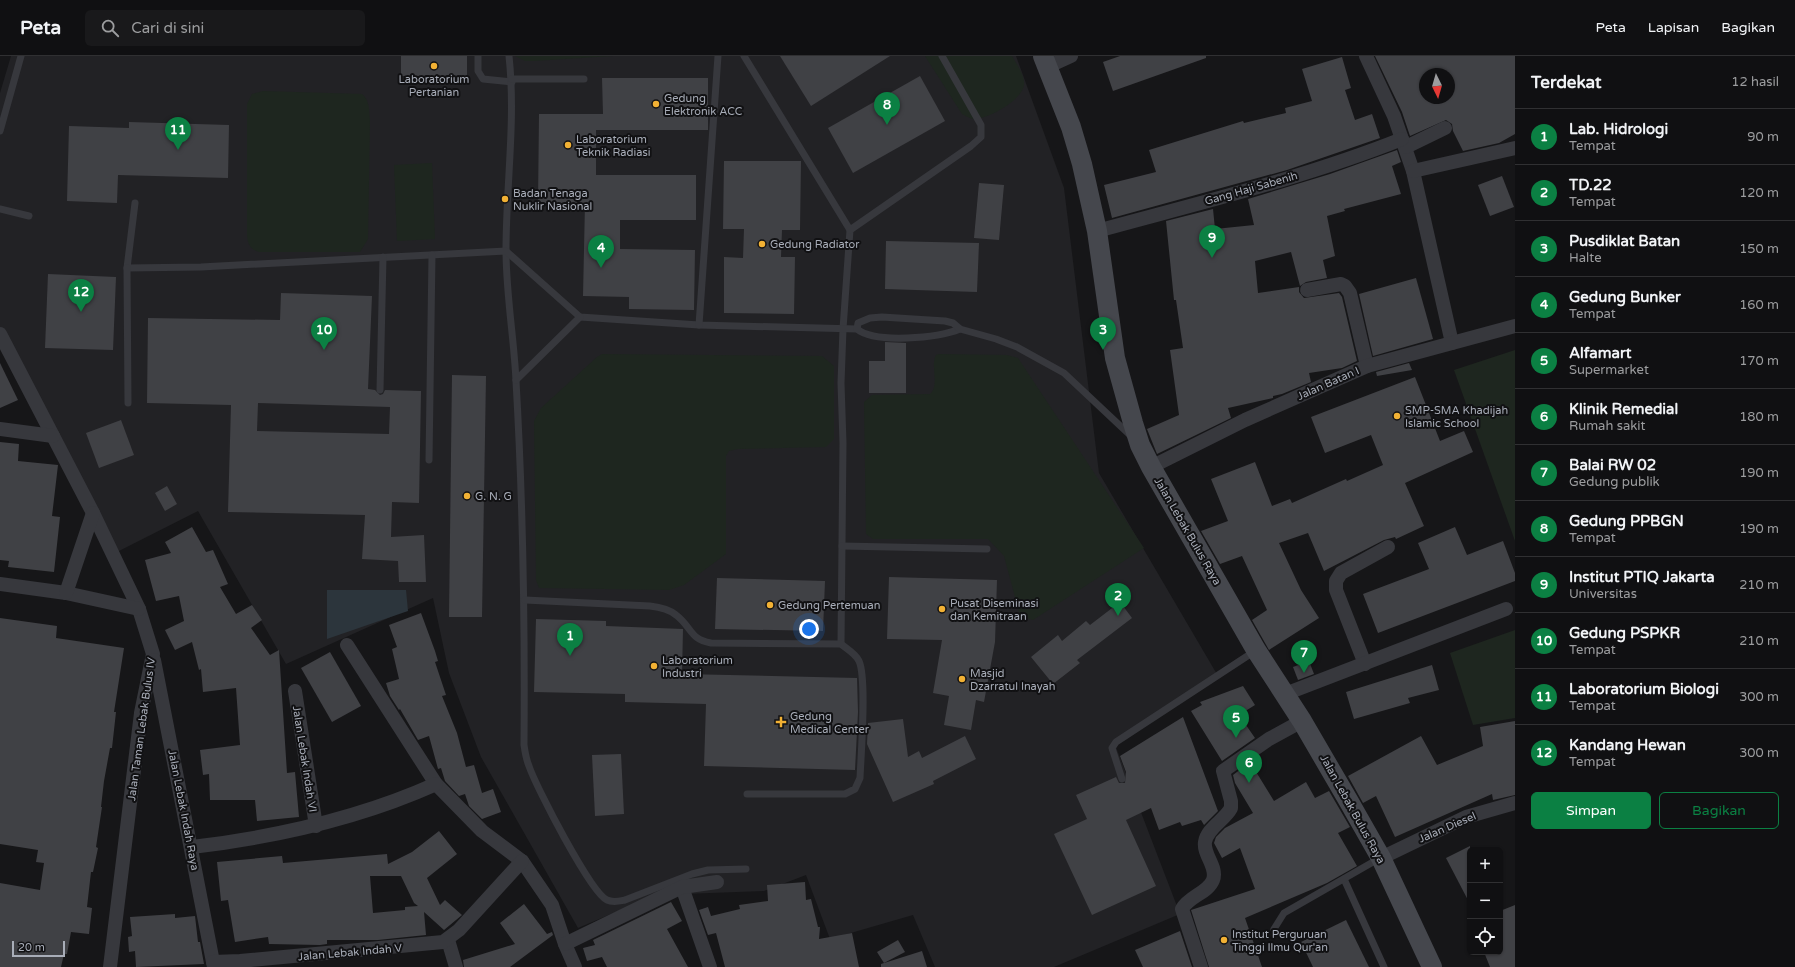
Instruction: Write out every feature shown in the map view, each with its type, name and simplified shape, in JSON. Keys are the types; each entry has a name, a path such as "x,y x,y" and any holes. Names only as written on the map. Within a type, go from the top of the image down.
{"main road":[{"name":"Jalan Lebak Bulus Raya","path":"1045,61 1078,148 1097,231 1115,358 1120,383 1140,445 1151,467 1256,650 1302,721 1381,858 1430,966"}],"street":[{"path":"1045,61 1071,56"},
{"path":"1366,56 1394,116 1413,171 1452,343"},
{"name":"Gang Haji Sabenih","path":"1097,231 1260,187 1404,143 1444,128"},
{"path":"1413,171 1515,148"},
{"path":"1307,290 1341,284 1347,288 1367,366"},
{"name":"Jalan Batan I","path":"1151,467 1245,420 1367,366 1515,326"},
{"name":"Jalan Taman Lebak Bulus IV","path":"0,334 93,514 139,609 153,654 141,713 110,967"},
{"path":"0,429 53,436"},
{"path":"66,593 93,514"},
{"path":"1365,664 1336,590 1336,581 1340,573 1388,547"},
{"path":"0,584 66,593 139,609"},
{"path":"1285,694 1506,609"},
{"path":"348,646 436,784 482,831 522,861 552,905 565,944 575,967"},
{"name":"Jalan Lebak Indah Raya","path":"153,654 192,847 213,965"},
{"name":"Jalan Lebak Indah VI","path":"295,691 316,826"},
{"path":"1201,967 1182,909 1185,903 1211,884 1214,878 1214,870 1205,842 1209,833 1231,808 1231,801 1222,771 1269,739 1302,721"},
{"name":"Jalan Lebak Indah VI","path":"192,847 316,826 380,807 436,784"},
{"name":"Jalan Diesel","path":"1381,858 1466,817 1515,802"},
{"name":"Jalan Lebak Indah V","path":"213,965 437,944 448,940 459,930 522,861"},
{"path":"565,944 682,887 717,882"},
{"path":"682,887 710,967"},
{"path":"448,940 456,967"}],"lane":[{"path":"0,131 21,56"},
{"path":"478,56 478,70 483,79 584,79"},
{"path":"510,56 512,80 506,251 516,380 525,600 524,745 528,765 545,804 595,888 607,900 616,902 640,895 692,874 708,870 746,869"},
{"path":"699,325 718,56"},
{"path":"744,56 850,230 841,383 843,443 841,644"},
{"path":"850,230 981,137 981,125 942,56"},
{"path":"128,403 127,268 135,203"},
{"path":"0,209 29,216"},
{"path":"127,268 201,267 506,251 580,317 699,325 857,329 871,336 883,337 944,335 960,329"},
{"path":"429,460 432,255"},
{"path":"380,390 383,257"},
{"path":"516,380 580,317"},
{"path":"857,329 858,323 864,320 882,317 945,321 953,323 960,329 996,339 1017,347 1064,373 1140,445"},
{"path":"842,546 987,548"},
{"path":"525,600 650,606 667,609 676,614 696,638 711,643 841,644 856,656 859,662 862,678 860,778 856,787 845,794 747,794"},
{"path":"1122,779 1112,748 1116,742 1256,650"},
{"path":"1274,929 1284,912 1381,858"},
{"path":"1344,879 1384,967"}],"shaded area":[{"path":"11,56 1016,56 1064,188 1099,473 1218,676 1114,742 1180,914 1054,967 935,967 913,915 830,939 806,875 764,891 656,895 578,928 481,757 449,673 433,598 286,664 198,511 115,553 0,336 0,93"},
{"path":"515,56 613,56 525,61"},
{"path":"925,56 1012,56 1022,75 1024,81 1023,87 1020,94 1014,100 998,111 982,118 970,118 962,114"},
{"path":"263,91 362,94 365,97 369,106 370,121 368,239 360,252 259,252 250,246 247,235 247,104 252,94"},
{"path":"432,163 435,239 397,241 394,165"},
{"path":"1515,350 1515,541 1454,370"},
{"path":"602,354 822,356 834,366 834,439 826,447 738,449 729,451 726,456 726,554 684,585 669,590 539,588 536,580 534,421 541,408"},
{"path":"936,355 1007,355 1018,358 1144,548 1033,620 1020,616 1004,556 988,539 873,539 866,534 864,402 872,395 930,394 933,390 935,381 934,359"},
{"path":"327,590 406,590 408,611 327,639"},
{"path":"1515,630 1515,718 1473,725 1450,653"}],"building":[{"name":"Laboratorium Pertanian","path":"401,56 467,56 467,77 401,76"},
{"path":"780,56 890,56 811,106"},
{"path":"1120,56 1206,56 1206,58 1113,91 1103,62"},
{"path":"1375,56 1515,56 1515,134 1499,143 1463,151 1453,131 1452,124 1446,120 1410,136 1402,112"},
{"path":"1342,57 1351,88 1345,90 1355,120 1372,114 1380,138 1287,170 1112,218 1104,185 1156,172 1149,150 1243,121 1244,123 1286,113 1285,108 1312,101 1302,69"},
{"path":"920,76 945,121 853,173 828,128"},
{"path":"602,78 708,78 708,130 596,130 596,175 696,175 696,220 620,220 620,249 695,250 694,310 629,309 629,297 583,296 585,203 538,203 539,114 603,114"},
{"path":"129,122 229,125 228,178 118,175 117,203 67,201 69,126 129,128"},
{"path":"1397,150 1401,162 1392,166 1401,194 1344,209 1345,211 1327,216 1335,256 1323,260 1327,278 1306,282 1300,286 1291,252 1255,261 1258,293 1299,287 1299,292 1304,298 1339,293 1342,297 1357,361 1342,368 1309,373 1311,382 1282,394 1273,396 1273,398 1228,408 1231,418 1157,454 1147,429 1179,415 1170,350 1183,348 1176,300 1174,300 1166,221 1213,209 1215,229 1254,225 1248,199 1330,174"},
{"name":"Gedung Radiator","path":"724,161 801,161 800,230 782,230 781,257 795,257 794,314 724,313 724,257 743,258 744,229 723,229"},
{"path":"1502,176 1514,207 1490,216 1478,185"},
{"path":"979,183 1004,185 999,240 974,238"},
{"path":"886,241 979,243 977,292 885,289"},
{"path":"48,274 116,277 113,350 45,348"},
{"path":"1416,278 1433,339 1373,356 1359,294"},
{"path":"281,293 372,296 368,389 375,390 380,395 383,394 385,390 421,391 419,503 392,502 391,537 424,535 426,582 399,582 398,561 362,559 365,515 228,512 231,405 147,403 148,318 280,320","holes":["258,403 390,407 389,434 257,431"]},
{"path":"885,342 906,343 906,393 869,393 869,361 885,361"},
{"path":"0,363 18,400 0,408"},
{"path":"1409,363 1412,370 1377,376 1376,372"},
{"name":"G. N. G","path":"452,375 486,376 482,617 449,617"},
{"path":"1415,377 1440,441 1464,431 1473,452 1405,483 1424,526 1396,539 1395,537 1384,540 1324,571 1308,533 1279,543 1301,590 1319,618 1269,650 1252,620 1267,610 1242,556 1220,564 1201,531 1228,521 1211,479 1255,462 1272,506 1290,499 1292,503 1346,479 1347,481 1383,465 1371,435 1325,453 1311,417"},
{"path":"121,420 134,455 99,468 86,433"},
{"path":"0,442 19,444 18,461 58,465 52,516 60,517 54,572 8,567 9,561 0,560"},
{"path":"167,486 177,504 165,511 155,493"},
{"path":"192,527 206,552 213,550 228,584 220,587 236,614 252,605 262,620 251,628 270,655 279,650 287,773 295,772 299,817 257,821 255,800 210,800 209,774 203,775 200,750 240,745 236,688 203,692 201,669 199,670 192,642 175,650 165,630 184,621 179,596 156,601 145,560 171,553 165,542"},
{"path":"1455,527 1467,555 1503,541 1515,573 1515,581 1378,633 1363,594 1429,569 1418,543"},
{"name":"Pusat Diseminasi dan Kemitraan","path":"889,577 997,580 995,642 984,702 976,700 971,730 944,725 949,696 933,693 942,640 887,639"},
{"name":"Gedung Pertemuan","path":"717,578 825,581 823,631 715,629"},
{"path":"1120,602 1132,618 1077,660 1080,663 1053,684 1031,657 1058,635 1062,641 1086,621 1090,625"},
{"path":"421,613 438,661 435,662 446,695 442,696 457,733 466,767 474,765 482,793 493,789 501,812 482,819 469,806 465,794 459,796 445,781 441,768 438,769 429,736 418,740 400,709 399,710 390,696 386,683 399,679 392,649 397,647 389,625"},
{"path":"0,618 57,626 56,638 124,648 114,712 116,712 112,748 110,748 104,781 96,847 98,848 93,872 91,872 87,907 92,908 89,934 71,932 67,954 64,954 61,967 0,967 0,883 40,890 44,863 36,862 38,850 0,844"},
{"path":"536,619 606,621 606,626 683,629 682,674 857,678 858,712 855,770 704,766 706,704 625,702 625,694 534,692"},
{"path":"330,652 361,706 332,722 301,668"},
{"path":"1309,661 1314,674 1298,680 1293,667"},
{"path":"1432,665 1439,690 1408,698 1410,703 1354,719 1346,692"},
{"path":"1243,686 1255,705 1239,715 1255,738 1222,761 1191,711 1202,705 1200,702"},
{"path":"1183,717 1218,811 1204,825 1201,820 1182,826 1180,822 1159,830 1151,808 1126,820 1156,886 1092,915 1054,834 1087,819 1076,795 1116,777 1119,783 1125,783 1126,772 1120,756"},
{"path":"903,719 908,757 919,751 922,758 965,736 976,759 933,781 934,784 893,802 867,744 868,723"},
{"path":"1515,721 1515,795 1493,800 1492,794 1395,837 1376,796 1363,803 1348,776 1421,736 1437,765 1483,746 1480,727"},
{"path":"621,754 624,814 595,816 592,755"},
{"path":"1250,762 1274,801 1306,782 1315,798 1329,791 1350,827 1338,833 1357,866 1327,883 1245,918 1262,967 1209,967 1191,910 1255,889 1240,848 1222,858 1214,843 1216,837 1225,828 1253,813 1235,783 1233,775"},
{"path":"439,831 457,854 427,878 440,905 445,900 462,915 444,930 424,912 426,935 378,940 327,940 327,944 320,945 269,944 268,937 235,942 228,900 221,901 217,862 282,856 283,863 387,854 388,864 412,852","holes":["370,876 401,876 414,903 418,906 405,907 405,910 373,913"]},
{"path":"1467,848 1467,898 1446,858"},
{"path":"805,882 806,900 811,899 818,927 820,927 819,939 852,933 859,967 725,967 716,933 708,935 699,910 708,907 711,916 740,909 739,905 768,901 767,885"},
{"path":"671,902 682,921 667,929 688,967 607,967 602,957 587,961 583,948 595,945 593,940"},
{"path":"524,904 547,934 552,932 553,935 510,967 464,967 463,960 515,944 500,923"},
{"path":"1515,905 1515,967 1490,967 1485,955 1503,955 1503,910"},
{"path":"175,914 175,918 195,916 198,942 200,942 204,964 136,967 135,951 129,952 128,937 132,936 130,917"},
{"path":"1346,920 1369,967 1313,967 1301,942"},
{"path":"1180,931 1192,967 1143,967 1135,950"},
{"path":"898,940 905,952 884,963 877,952"},
{"path":"922,951 927,967 881,967 881,964"}],"place":[{"name":"Laboratorium Pertanian","path":"434,66"},
{"name":"Gedung Elektronik ACC","path":"656,104"},
{"name":"Gedung PPBGN","path":"887,125"},
{"name":"Laboratorium Teknik Radiasi","path":"568,145"},
{"name":"Laboratorium Biologi","path":"178,150"},
{"name":"Badan Tenaga Nuklir Nasional","path":"505,199"},
{"name":"Gedung Radiator","path":"762,244"},
{"name":"Institut PTIQ Jakarta","path":"1212,258"},
{"name":"Gedung Bunker","path":"601,268"},
{"name":"Kandang Hewan","path":"81,312"},
{"name":"Gedung PSPKR","path":"324,350"},
{"name":"Pusdiklat Batan","path":"1103,350"},
{"name":"SMP-SMA Khadijah Islamic School","path":"1397,416"},
{"name":"G. N. G","path":"467,496"},
{"name":"Gedung Pertemuan","path":"770,605"},
{"name":"Pusat Diseminasi dan Kemitraan","path":"942,609"},
{"name":"TD.22","path":"1118,616"},
{"name":"Lab. Hidrologi","path":"570,656"},
{"name":"Laboratorium Industri","path":"654,666"},
{"name":"Balai RW 02","path":"1304,673"},
{"name":"Masjid Dzarratul Inayah","path":"962,679"},
{"name":"Gedung Medical Center","path":"781,722"},
{"name":"Alfamart","path":"1236,738"},
{"name":"Klinik Remedial","path":"1249,783"},
{"name":"Institut Perguruan Tinggi Ilmu Qur'an","path":"1224,940"}]}
